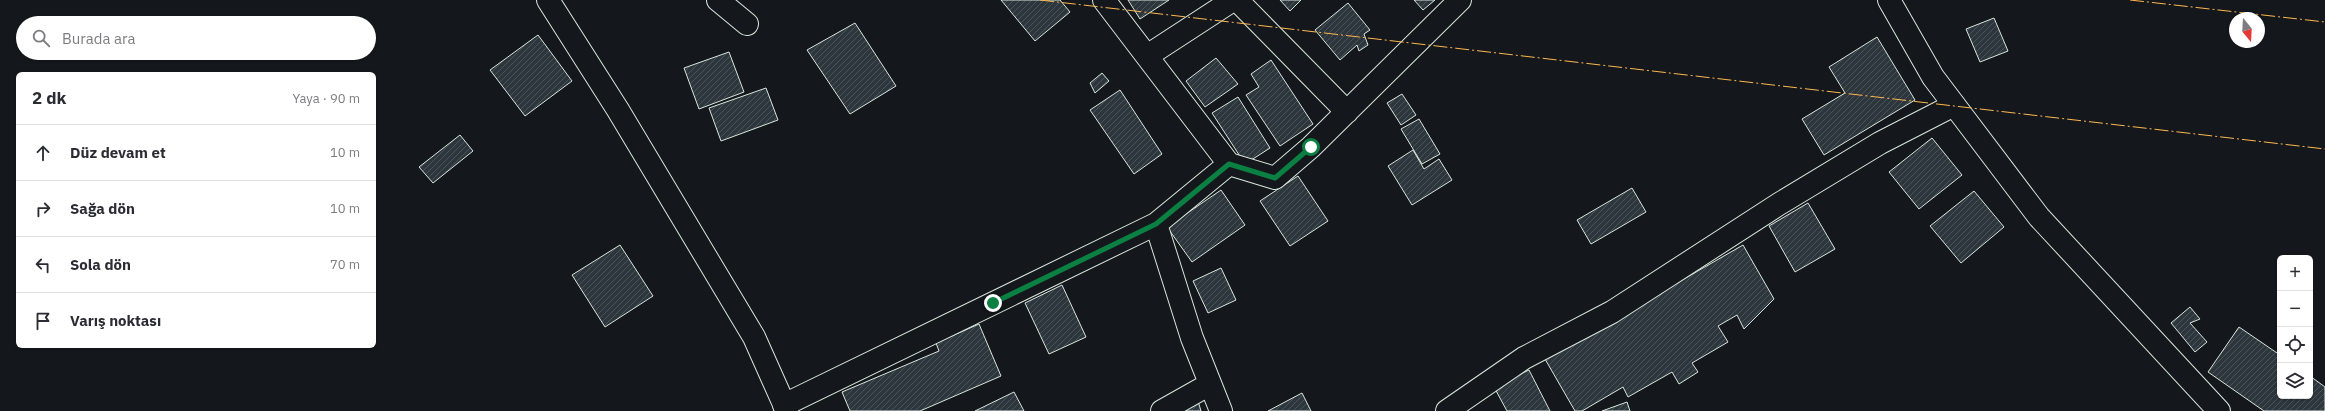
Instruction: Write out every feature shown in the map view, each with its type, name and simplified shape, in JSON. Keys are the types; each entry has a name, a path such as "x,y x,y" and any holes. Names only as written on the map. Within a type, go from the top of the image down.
{"street":[{"path":"548,0 618,110 754,337 785,408 1156,224 1229,164"},
{"path":"718,0 747,24"},
{"path":"1104,0 1229,164 1275,178 1347,112 1460,0"},
{"path":"1147,56 1233,0"},
{"path":"1237,0 1347,112"},
{"path":"1889,0 1933,77 2039,217 2219,411"},
{"path":"1447,411 1524,358 1612,312 1779,204 1880,143 1954,105"},
{"path":"1156,224 1192,338 1220,411"},
{"path":"1162,411 1210,384"}],"building":[{"path":"1001,0 1060,0 1070,12 1035,41"},
{"path":"1128,0 1169,0 1140,19"},
{"path":"1280,0 1301,0 1290,11"},
{"path":"1414,0 1435,0 1423,10"},
{"path":"1348,3 1370,30 1364,34 1368,45 1359,51 1357,45 1340,60 1315,30"},
{"path":"1994,18 2008,51 1980,62 1966,29"},
{"path":"855,23 896,86 850,114 807,50"},
{"path":"538,35 572,81 525,116 490,70"},
{"path":"1877,37 1915,100 1824,155 1802,119 1845,93 1829,67"},
{"path":"729,52 744,92 699,109 684,68"},
{"path":"1216,58 1238,84 1205,107 1186,81"},
{"path":"1271,60 1313,124 1280,146 1246,95 1259,87 1251,74"},
{"path":"1102,73 1109,81 1095,93 1090,83"},
{"path":"766,88 778,120 721,141 709,108"},
{"path":"1120,90 1162,154 1134,174 1090,110"},
{"path":"1402,94 1416,115 1401,125 1387,103"},
{"path":"1238,97 1270,148 1245,164 1212,113"},
{"path":"1419,119 1440,154 1422,164 1401,129"},
{"path":"460,135 473,151 433,183 419,167"},
{"path":"1932,138 1962,175 1919,209 1889,172"},
{"path":"1413,150 1424,169 1439,159 1452,180 1412,205 1388,166"},
{"path":"1298,176 1328,221 1290,246 1260,201"},
{"path":"1632,188 1646,212 1591,244 1577,220"},
{"path":"1221,190 1245,225 1192,262 1167,227"},
{"path":"1974,191 2004,227 1961,263 1930,226"},
{"path":"1808,203 1835,249 1795,272 1769,226"},
{"path":"620,245 653,296 605,327 572,275"},
{"path":"1743,245 1774,299 1744,329 1737,315 1718,326 1728,342 1692,363 1698,372 1679,384 1672,372 1628,397 1623,387 1582,411 1575,411 1545,359"},
{"path":"1221,268 1236,300 1208,313 1193,281"},
{"path":"1062,285 1086,337 1049,354 1025,303"},
{"path":"2190,307 2200,319 2190,323 2207,342 2195,352 2171,323"},
{"path":"979,324 1001,376 920,411 850,411 842,392 939,351 936,343"},
{"path":"2239,327 2277,353 2277,399 2313,399 2313,378 2325,387 2325,411 2264,411 2208,372"},
{"path":"1529,370 1550,411 1507,411 1494,387"},
{"path":"1014,392 1024,411 975,411"},
{"path":"1302,393 1311,411 1268,411"},
{"path":"1198,401 1201,411 1186,411 1184,406"},
{"path":"1627,402 1630,411 1602,411"}],"power":[{"path":"1040,0 2325,149"},
{"path":"2130,0 2325,22"}],"route":[{"path":"993,303 1156,224 1229,164 1275,178 1311,147"}]}
